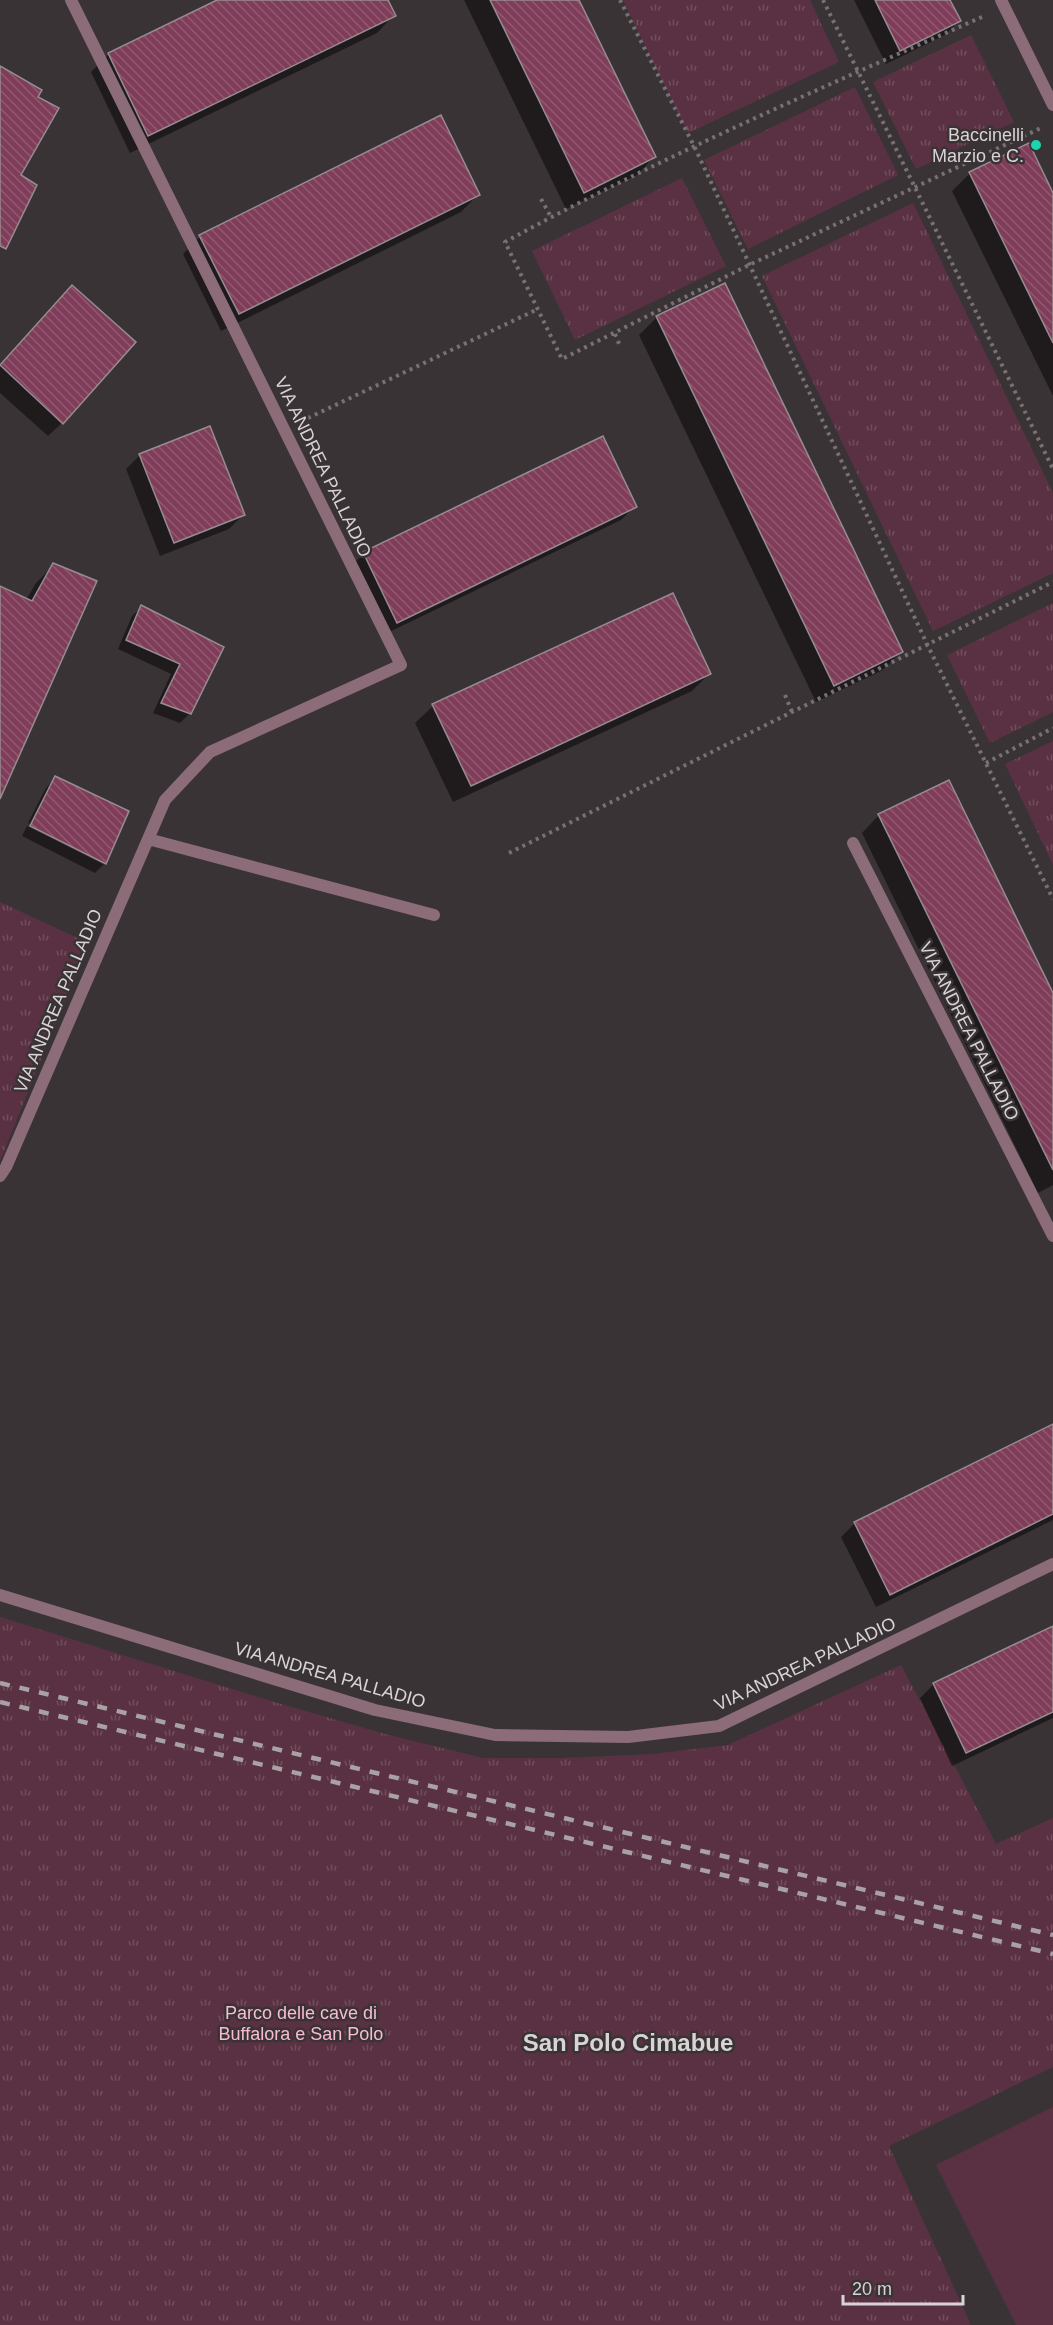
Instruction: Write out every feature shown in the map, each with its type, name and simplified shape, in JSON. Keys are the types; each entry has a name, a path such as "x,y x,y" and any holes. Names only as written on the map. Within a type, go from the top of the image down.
{"street":[{"name":"VIA ANDREA PALLADIO","path":"0,1176 6,1167 165,800 210,752 401,665 71,0"},
{"path":"1003,3 1053,105"},
{"path":"148,839 434,915"},
{"name":"VIA ANDREA PALLADIO","path":"853,843 1053,1236"},
{"name":"VIA ANDREA PALLADIO","path":"0,1595 375,1710 495,1735 628,1737 719,1726 1053,1564"}],"path":[{"path":"620,0 695,148 927,645 1053,899"},
{"path":"823,0 1053,469"},
{"path":"1003,3 550,217 505,242 562,359 749,265 1042,128"},
{"path":"541,199 550,217"},
{"path":"284,430 538,309"},
{"path":"615,334 620,346"},
{"path":"509,853 1053,582"},
{"path":"785,695 792,712"},
{"path":"986,763 1053,728"}],"green space":[{"path":"623,0 810,0 839,62 688,133"},
{"path":"971,35 1014,122 916,169 873,82"},
{"path":"855,87 898,175 748,249 704,160"},
{"path":"682,178 726,266 575,340 532,251"},
{"path":"913,203 1053,493 1053,573 933,631 762,276"},
{"path":"1053,603 1053,712 990,743 947,655"},
{"path":"1053,741 1053,865 1005,764"},
{"path":"0,902 88,943 0,1161"},
{"name":"Parco delle cave di Buffalora e San Polo","path":"0,1617 274,1702 385,1734 483,1758 562,1758 653,1754 728,1745 901,1665 996,1844 1053,1818 1053,2067 889,2146 971,2325 0,2325"},
{"path":"1053,2107 1053,2325 1016,2325 936,2165"}],"building":[{"path":"217,0 388,0 396,16 148,136 108,53"},
{"path":"490,0 579,0 656,157 584,193"},
{"path":"875,0 950,0 961,21 900,51"},
{"path":"0,66 42,90 38,97 59,108 21,175 37,185 6,249 0,246"},
{"path":"441,115 480,195 239,314 199,235"},
{"path":"1029,143 1053,193 1053,343 969,172"},
{"path":"725,283 903,652 834,686 656,316"},
{"path":"72,285 136,342 63,424 0,365"},
{"path":"210,426 245,515 174,543 139,454"},
{"path":"603,436 637,507 397,623 363,552"},
{"path":"53,563 97,581 0,799 0,586 32,601"},
{"path":"673,593 711,674 471,786 432,704"},
{"path":"141,605 224,647 191,714 161,703 180,664 126,640"},
{"path":"55,776 129,811 106,864 30,826"},
{"path":"949,780 1053,993 1053,1170 878,814"},
{"path":"1053,1424 1053,1514 890,1595 854,1522"},
{"path":"1053,1626 1053,1712 966,1753 933,1683"}],"railway":[{"path":"0,1683 1053,1935"},
{"path":"0,1702 1053,1954"}],"place":[{"name":"Baccinelli Marzio e C.","path":"1036,145"}],"district":[{"name":"San Polo Cimabue","path":"628,2042"}]}
